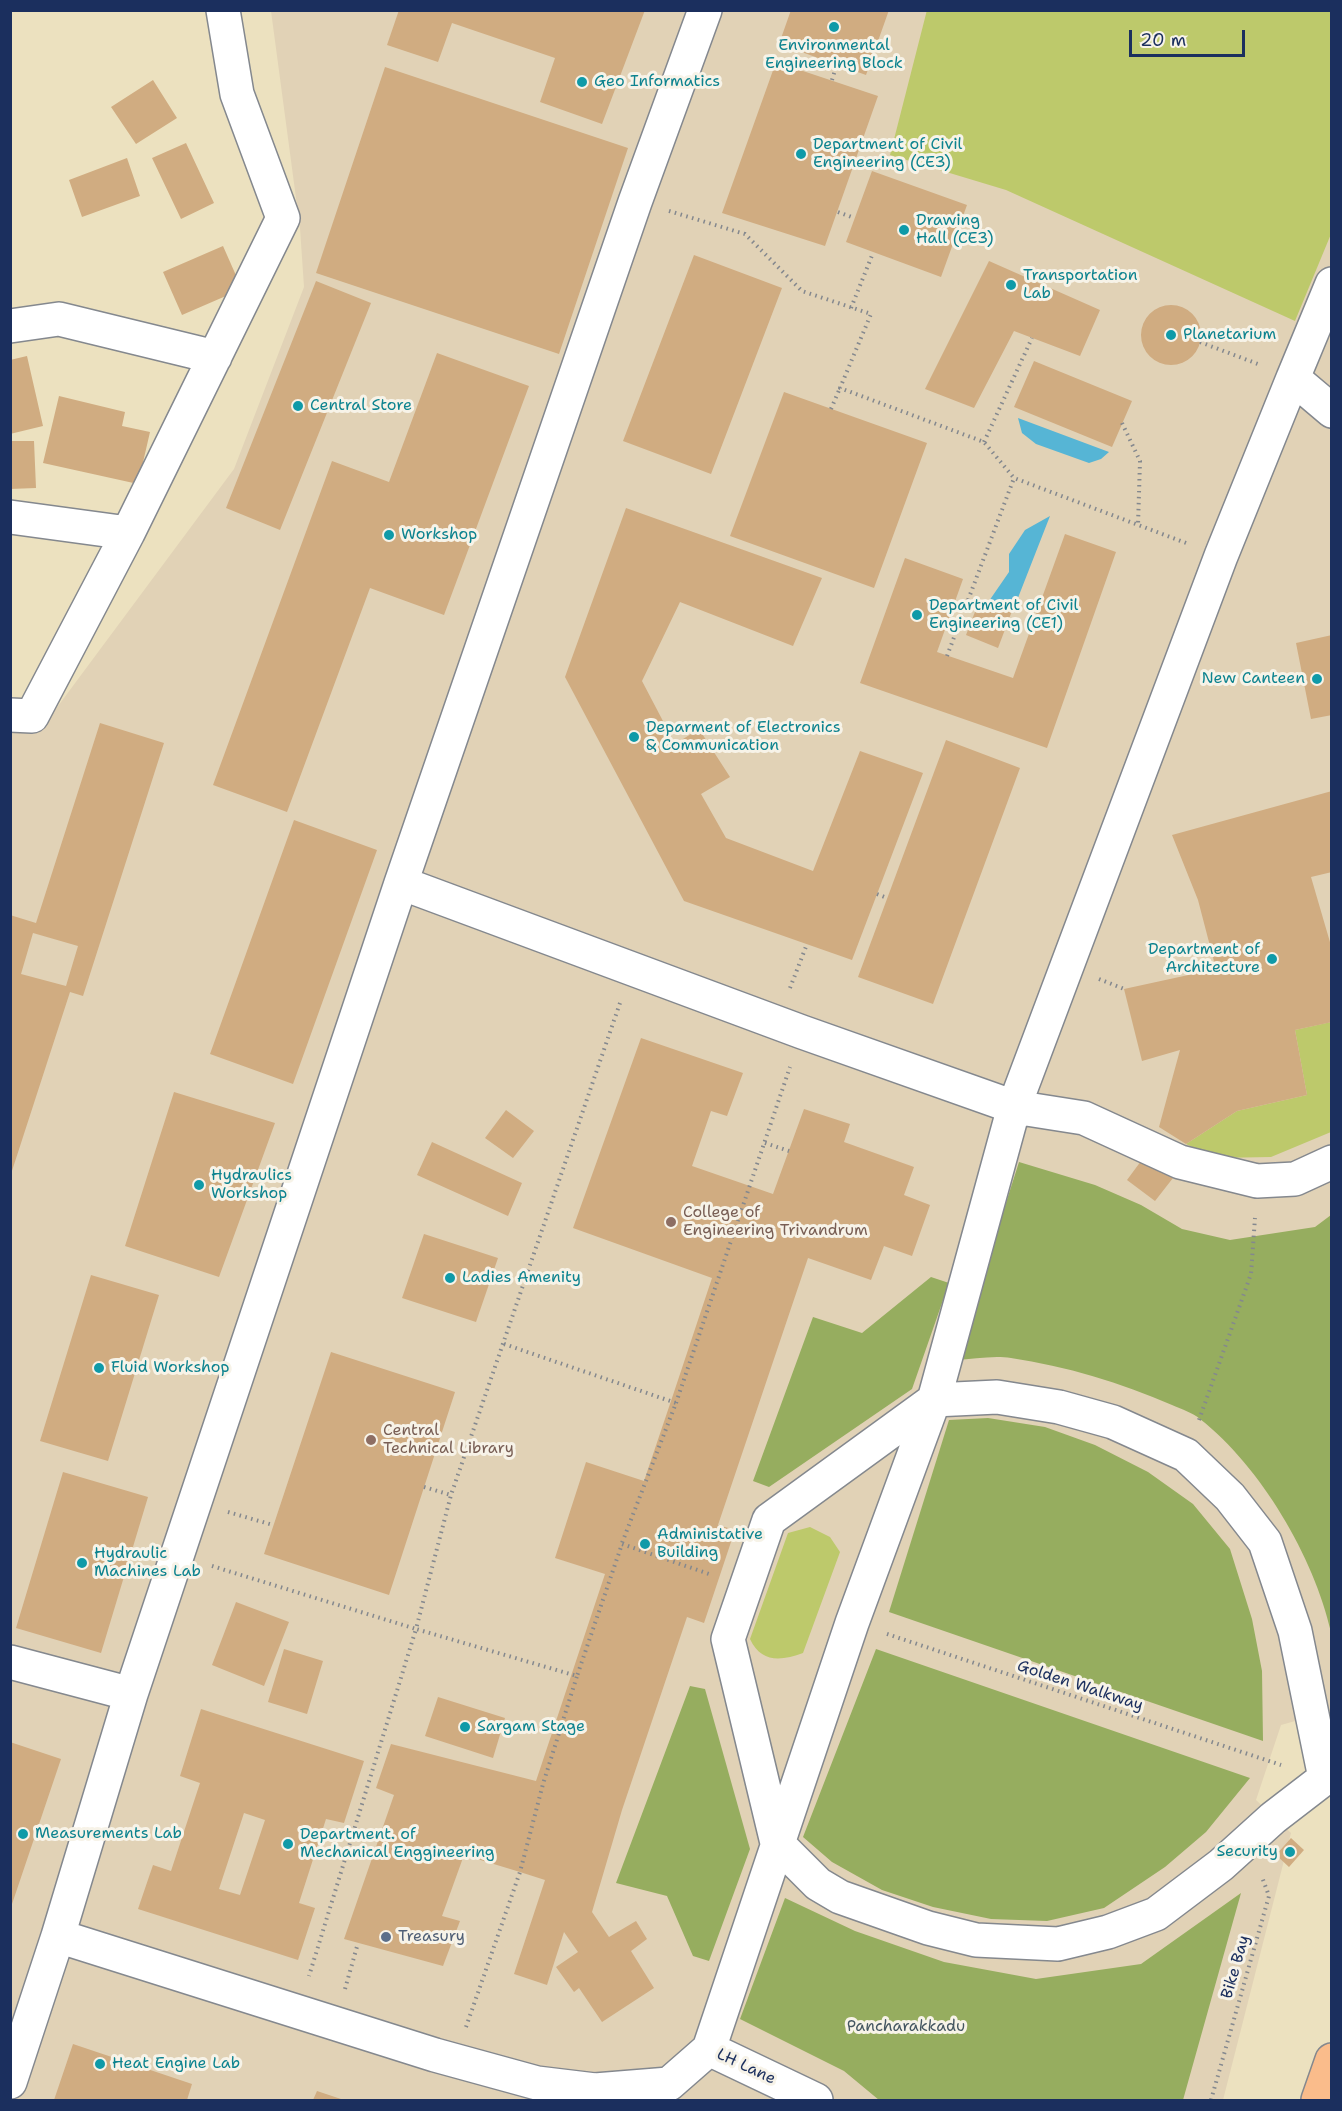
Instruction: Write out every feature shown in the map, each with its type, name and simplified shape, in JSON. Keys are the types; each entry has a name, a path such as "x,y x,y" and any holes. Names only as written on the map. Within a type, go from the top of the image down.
{"main road":[{"path":"1318,2100 1332,2060"}],"street":[{"path":"10,715 32,716 128,533 283,218 237,94 223,10"},
{"path":"10,2082 58,1936 131,1694 401,883 635,202 705,10"},
{"path":"58,1936 537,2084 595,2090 669,2084 709,2049 852,1623 934,1400 1014,1107 1221,556 1332,284"},
{"path":"10,326 59,319 215,357"},
{"path":"1293,378 1332,411"},
{"path":"10,517 128,533"},
{"path":"401,883 789,1027 1014,1107 1084,1118 1180,1162 1257,1181 1295,1179 1332,1162"},
{"path":"997,1397 1059,1407 1113,1422 1186,1455 1230,1497 1265,1542 1295,1631 1328,1779 1156,1914 1108,1932 1058,1944 976,1941 928,1928 851,1901 818,1884 777,1843 728,1639 769,1520 934,1400 997,1397"},
{"path":"10,1662 131,1694"},
{"name":"LH Lane","path":"709,2049 816,2100"}],"path":[{"path":"832,80 837,64"},
{"path":"838,212 854,218"},
{"path":"709,222 746,234 802,291 871,314 831,409"},
{"path":"851,308 873,253"},
{"path":"984,442 1032,338"},
{"path":"1200,342 1293,378"},
{"path":"840,388 984,442 1014,478 1221,556"},
{"path":"1122,423 1140,461 1138,525"},
{"path":"947,656 1014,478"},
{"path":"877,894 887,898"},
{"path":"455,2060 520,1872 543,1784 577,1676 622,1544 676,1403 765,1143 807,944"},
{"path":"298,2012 416,1629 451,1495 632,968"},
{"path":"765,1143 789,1151"},
{"path":"1186,1455 1251,1274 1257,1181"},
{"path":"504,1344 676,1403"},
{"path":"424,1487 451,1495"},
{"path":"196,1503 273,1525"},
{"path":"622,1544 746,1587"},
{"path":"247,1577 577,1676"},
{"name":"Golden Walkway","path":"884,1633 1269,1761"},
{"name":"Bike Bay","path":"1211,2100 1269,1896 1248,1841"},
{"path":"336,2023 358,1943"}],"shaded area":[{"name":"College of Engineering Trivandrum","path":"271,11 1331,11 1331,1711 1281,1725 1256,1800 1291,1833 1223,2100 11,2100 10,731 38,733 234,469 304,287 300,228"}],"green space":[{"path":"927,10 1331,11 1331,234 1295,321 1006,190 890,155"},
{"path":"1331,1022 1331,1132 1271,1157 1215,1158 1186,1144 1237,1111 1307,1095 1295,1030"},
{"path":"1019,1162 1095,1185 1141,1205 1182,1229 1230,1240 1315,1227 1331,1215 1331,1632 1312,1574 1282,1515 1244,1462 1197,1417 1093,1376 1032,1361 1004,1357 956,1360"},
{"path":"931,1277 949,1283 912,1389 769,1487 753,1481 813,1317 862,1333"},
{"path":"988,1418 1045,1427 1095,1445 1148,1472 1193,1504 1230,1549 1252,1619 1262,1671 1263,1741 889,1612 949,1420"},
{"path":"810,1527 830,1537 840,1552 803,1653 787,1658 772,1658 760,1652 750,1639 788,1533"},
{"path":"876,1649 1250,1778 1206,1832 1165,1867 1104,1908 1047,1921 991,1919 933,1907 882,1890 832,1862 803,1837"},
{"path":"690,1686 705,1689 750,1849 709,1961 693,1956 667,1896 616,1883"},
{"name":"Pancharakkadu","path":"1241,1893 1183,2100 879,2100 844,2071 740,2019 785,1898 855,1931 944,1962 1036,1979 1141,1964"}],"water":[{"path":"1018,418 1109,452 1101,459 1089,463 1036,444 1022,433"},
{"path":"1050,516 1014,608 989,601 1009,572 1009,554 1025,530"}],"building":[{"name":"Geo Informatics","path":"399,10 645,10 602,124 540,102 555,58 452,23 438,62 387,45"},
{"name":"Environmental Engineering Block","path":"791,10 889,10 866,75 779,44"},
{"name":"Department of Civil Engineering (CE3)","path":"776,62 878,96 825,246 722,213"},
{"path":"385,67 628,148 559,354 316,273"},
{"path":"153,80 177,118 136,144 111,107"},
{"path":"186,143 214,203 181,219 152,158"},
{"path":"127,158 140,196 82,217 69,180"},
{"name":"Drawing Hall (CE3)","path":"872,171 967,205 941,277 846,242"},
{"path":"223,246 242,289 182,315 163,272"},
{"path":"694,255 782,288 711,474 623,441"},
{"path":"989,261 1100,310 1080,356 1014,331 974,408 925,389"},
{"name":"Central Store","path":"316,281 371,303 280,530 226,508"},
{"name":"Planetarium","path":"1171,305 1188,310 1196,318 1201,335 1196,352 1188,360 1171,365 1154,360 1146,352 1141,335 1146,318 1154,310"},
{"name":"Workshop","path":"437,353 529,386 444,615 370,588 287,812 213,785 332,461 389,482"},
{"path":"27,356 43,426 10,434 10,360"},
{"path":"1034,361 1132,401 1112,447 1014,407"},
{"path":"784,392 927,443 874,588 730,536"},
{"path":"59,396 125,412 122,426 150,432 138,484 43,463"},
{"path":"10,441 34,441 36,488 10,489"},
{"name":"Deparment of Electronics & Communication","path":"626,508 822,578 793,646 680,602 642,681 675,744 699,729 730,777 701,794 726,838 813,871 860,751 923,773 852,960 684,901 565,677"},
{"name":"Department of Civil Engineering (CE1)","path":"1065,534 1116,552 1047,748 860,683 905,558 963,579 937,652 1013,678"},
{"path":"980,599 1012,611 998,648 966,635"},
{"name":"New Canteen","path":"1332,635 1332,715 1311,719 1296,643"},
{"path":"100,723 164,743 83,996 70,992 10,1177 10,915 36,923","holes":["33,933 78,946 66,986 21,974"]},
{"path":"946,740 1020,768 933,1004 858,977"},
{"name":"Department of Architecture","path":"1332,791 1332,872 1311,877 1332,949 1332,1022 1295,1030 1307,1095 1237,1111 1186,1144 1159,1127 1180,1050 1142,1061 1124,989 1216,969 1198,900 1172,835"},
{"path":"294,820 377,850 293,1084 210,1054"},
{"name":"Administative Building","path":"641,1038 743,1073 727,1116 711,1111 692,1166 773,1194 804,1109 850,1124 844,1142 914,1167 904,1195 930,1205 912,1256 884,1246 871,1280 808,1258 718,1525 735,1530 704,1623 687,1617 622,1810 592,1912 609,1937 636,1921 647,1939 631,1951 654,1988 602,2022 579,1988 574,1992 556,1967 578,1952 564,1932 547,1985 514,1974 545,1880 464,1855 442,1916 460,1921 443,1966 344,1939 394,1795 376,1788 391,1744 536,1781 605,1574 555,1558 586,1462 644,1481 712,1278 573,1228"},
{"name":"Hydraulics Workshop","path":"174,1092 275,1123 219,1277 125,1246"},
{"path":"506,1110 534,1131 513,1158 485,1138"},
{"path":"432,1142 522,1183 508,1216 417,1175"},
{"path":"1144,1157 1173,1178 1155,1201 1127,1180"},
{"name":"Ladies Amenity","path":"424,1234 498,1258 476,1322 402,1298"},
{"name":"Fluid Workshop","path":"91,1275 159,1295 108,1461 40,1441"},
{"name":"Central Technical Library","path":"331,1352 455,1392 389,1595 264,1554"},
{"name":"Hydraulic Machines Lab","path":"63,1472 148,1497 101,1653 16,1628"},
{"path":"236,1602 289,1622 264,1686 212,1665"},
{"path":"284,1649 323,1661 307,1714 268,1702"},
{"name":"Sargam Stage","path":"438,1697 505,1718 493,1758 425,1736"},
{"name":"Department. of Mechanical Enggineering","path":"201,1709 364,1761 344,1823 326,1819 299,1903 315,1908 298,1960 138,1909 153,1865 171,1871 200,1783 180,1776","holes":["244,1813 265,1820 240,1895 219,1889"]},
{"name":"Measurements Lab","path":"10,1742 61,1759 11,1907 10,1907"},
{"name":"Security","path":"1291,1838 1304,1850 1289,1867 1276,1855"},
{"name":"Heat Engine Lab","path":"73,2044 192,2084 187,2100 54,2100"},
{"path":"317,2091 344,2100 313,2100"}],"place":[{"name":"Environmental Engineering Block","path":"834,27"},
{"name":"Geo Informatics","path":"582,82"},
{"name":"Department of Civil Engineering (CE3)","path":"801,154"},
{"name":"Drawing Hall (CE3)","path":"904,230"},
{"name":"Transportation Lab","path":"1011,285"},
{"name":"Planetarium","path":"1171,335"},
{"name":"Central Store","path":"298,406"},
{"name":"Workshop","path":"389,535"},
{"name":"Department of Civil Engineering (CE1)","path":"917,615"},
{"name":"New Canteen","path":"1317,679"},
{"name":"Deparment of Electronics & Communication","path":"634,737"},
{"name":"Department of Architecture","path":"1272,959"},
{"name":"Hydraulics Workshop","path":"199,1185"},
{"name":"College of Engineering Trivandrum","path":"671,1222"},
{"name":"Ladies Amenity","path":"450,1278"},
{"name":"Fluid Workshop","path":"99,1368"},
{"name":"Central Technical Library","path":"371,1440"},
{"name":"Administative Building","path":"645,1544"},
{"name":"Hydraulic Machines Lab","path":"82,1563"},
{"name":"Sargam Stage","path":"465,1727"},
{"name":"Measurements Lab","path":"23,1834"},
{"name":"Department. of Mechanical Enggineering","path":"288,1844"},
{"name":"Security","path":"1290,1852"},
{"name":"Treasury","path":"386,1937"},
{"name":"Heat Engine Lab","path":"100,2064"}]}
